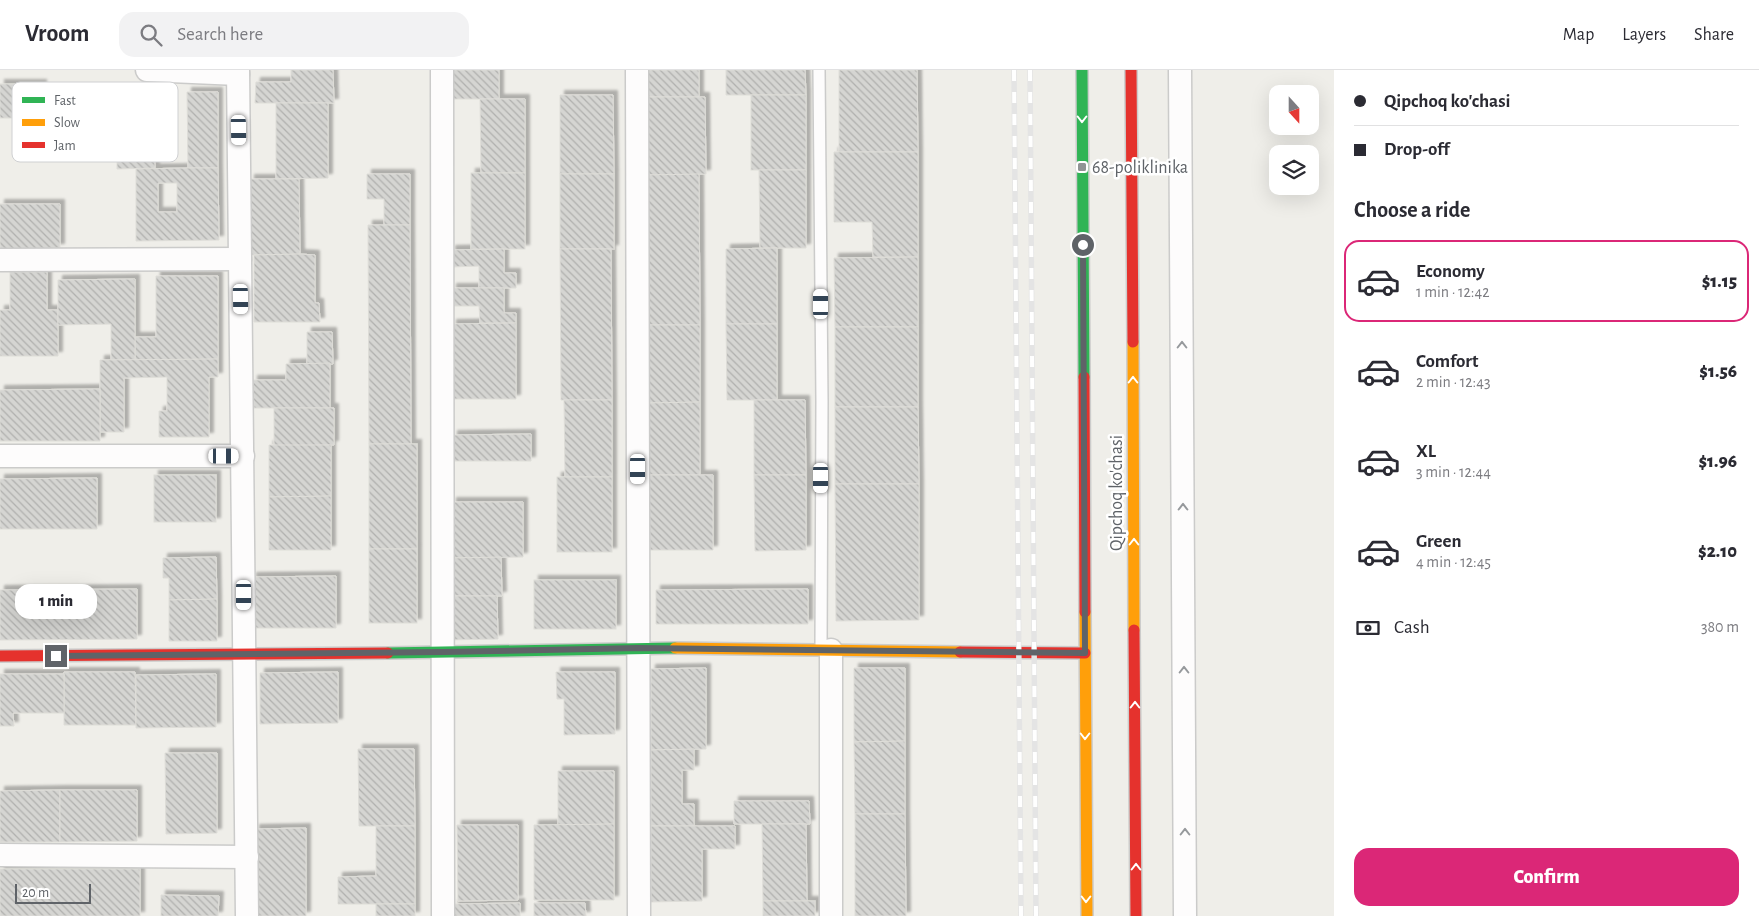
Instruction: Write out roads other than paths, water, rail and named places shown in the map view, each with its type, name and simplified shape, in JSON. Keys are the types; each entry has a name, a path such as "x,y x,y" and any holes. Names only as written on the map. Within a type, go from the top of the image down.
{"main road":[{"name":"Qipchoq ko'chasi","path":"1082,70 1086,916"},
{"name":"Qipchoq ko'chasi","path":"1131,70 1136,916"},
{"path":"0,656 443,652 638,648 1085,653"}],"street":[{"path":"147,70 238,72 247,916"},
{"path":"442,70 443,916"},
{"path":"638,70 639,916"},
{"path":"1180,70 1185,916"},
{"path":"0,260 240,259"},
{"path":"0,456 243,456"},
{"path":"826,650 832,916"},
{"path":"0,855 247,857"}],"lane":[{"path":"819,70 826,650"}],"railway":[{"path":"1014,70 1021,916"},
{"path":"1030,70 1036,916"}],"place":[{"name":"68-poliklinika","path":"1082,167"}]}
